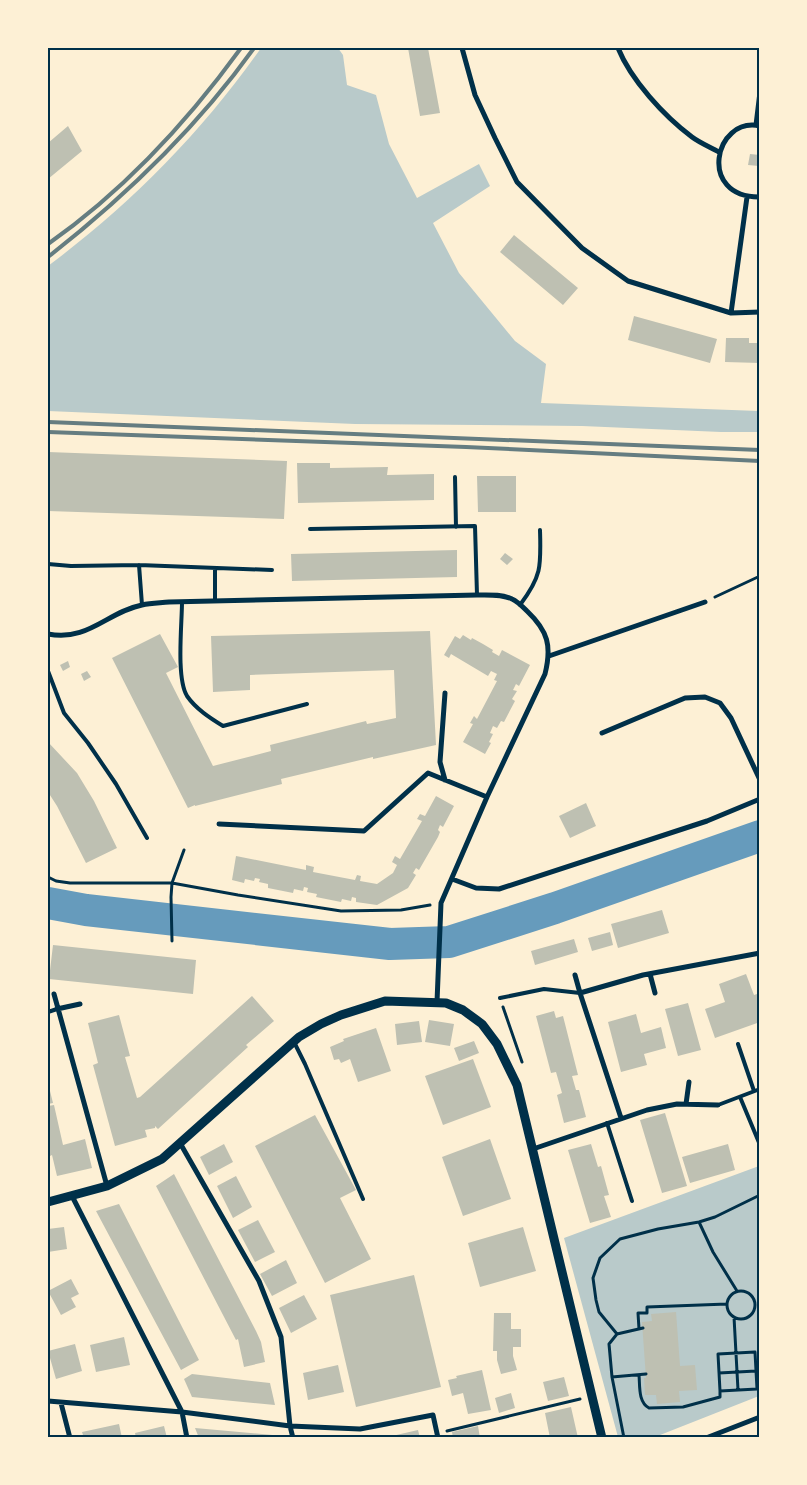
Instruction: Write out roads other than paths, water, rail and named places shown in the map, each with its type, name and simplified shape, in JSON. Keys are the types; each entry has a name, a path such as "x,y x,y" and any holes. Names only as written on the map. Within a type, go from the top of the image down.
{"street":[{"path":"462,48 475,95 517,182 582,248 628,281 731,313 760,312"},
{"path":"618,48 624,64 652,100 692,137 719,152"},
{"path":"760,92 758,125 746,126 734,131 725,140 718,159 719,171 725,183 735,193 747,197 760,197"},
{"path":"731,313 747,197"},
{"path":"48,634 64,635 78,633 98,626 123,612 142,605 215,601 496,595 513,599 536,620 547,638 549,656 546,674 487,797 440,903 437,1002"},
{"path":"549,656 705,602"},
{"path":"445,693 440,762 445,780"},
{"path":"602,733 685,698 705,697 720,703 731,718 760,780"},
{"path":"219,824 364,831 428,773 487,797"},
{"path":"452,879 476,888 499,889 707,821 760,799"},
{"path":"580,994 684,966 760,953"},
{"path":"650,974 655,993"},
{"path":"575,975 621,1118"},
{"path":"54,994 107,1186"},
{"path":"48,1202 107,1186 162,1159 294,1042 321,1024 341,1015 385,1001 446,1003 463,1010 482,1024 497,1044 516,1085 602,1438"},
{"path":"57,1010 80,1004"},
{"path":"686,1104 689,1082"},
{"path":"533,1149 621,1118 676,1104 718,1105"},
{"path":"180,1143 259,1281 281,1337 290,1426 293,1438"},
{"path":"72,1196 182,1412 187,1438"},
{"path":"48,1401 182,1412 290,1426 360,1429 433,1415 437,1435"},
{"path":"61,1403 70,1438"},
{"path":"706,1438 760,1417"}],"lane":[{"path":"454,477 456,527"},
{"path":"310,529 475,526 477,595"},
{"path":"520,605 533,588 539,572 540,530"},
{"path":"48,564 272,570"},
{"path":"139,565 142,605"},
{"path":"215,568 215,601"},
{"path":"182,602 180,671 186,695 205,715 223,726 307,704"},
{"path":"48,671 64,713 88,743 110,776 147,838"},
{"path":"500,998 544,988 580,994"},
{"path":"48,1012 57,1010"},
{"path":"294,1042 363,1199"},
{"path":"738,1044 754,1091"},
{"path":"718,1105 760,1088"},
{"path":"740,1096 760,1145"},
{"path":"607,1123 632,1201"}],"waterway":[{"path":"48,903 86,910 390,944 449,942 555,908 760,836"}],"railway":[{"path":"48,244 102,202 152,154 199,102 241,48"},
{"path":"48,257 105,210 184,134 232,78 254,48"},
{"path":"48,422 760,450"},
{"path":"48,432 466,447 760,461"}]}
